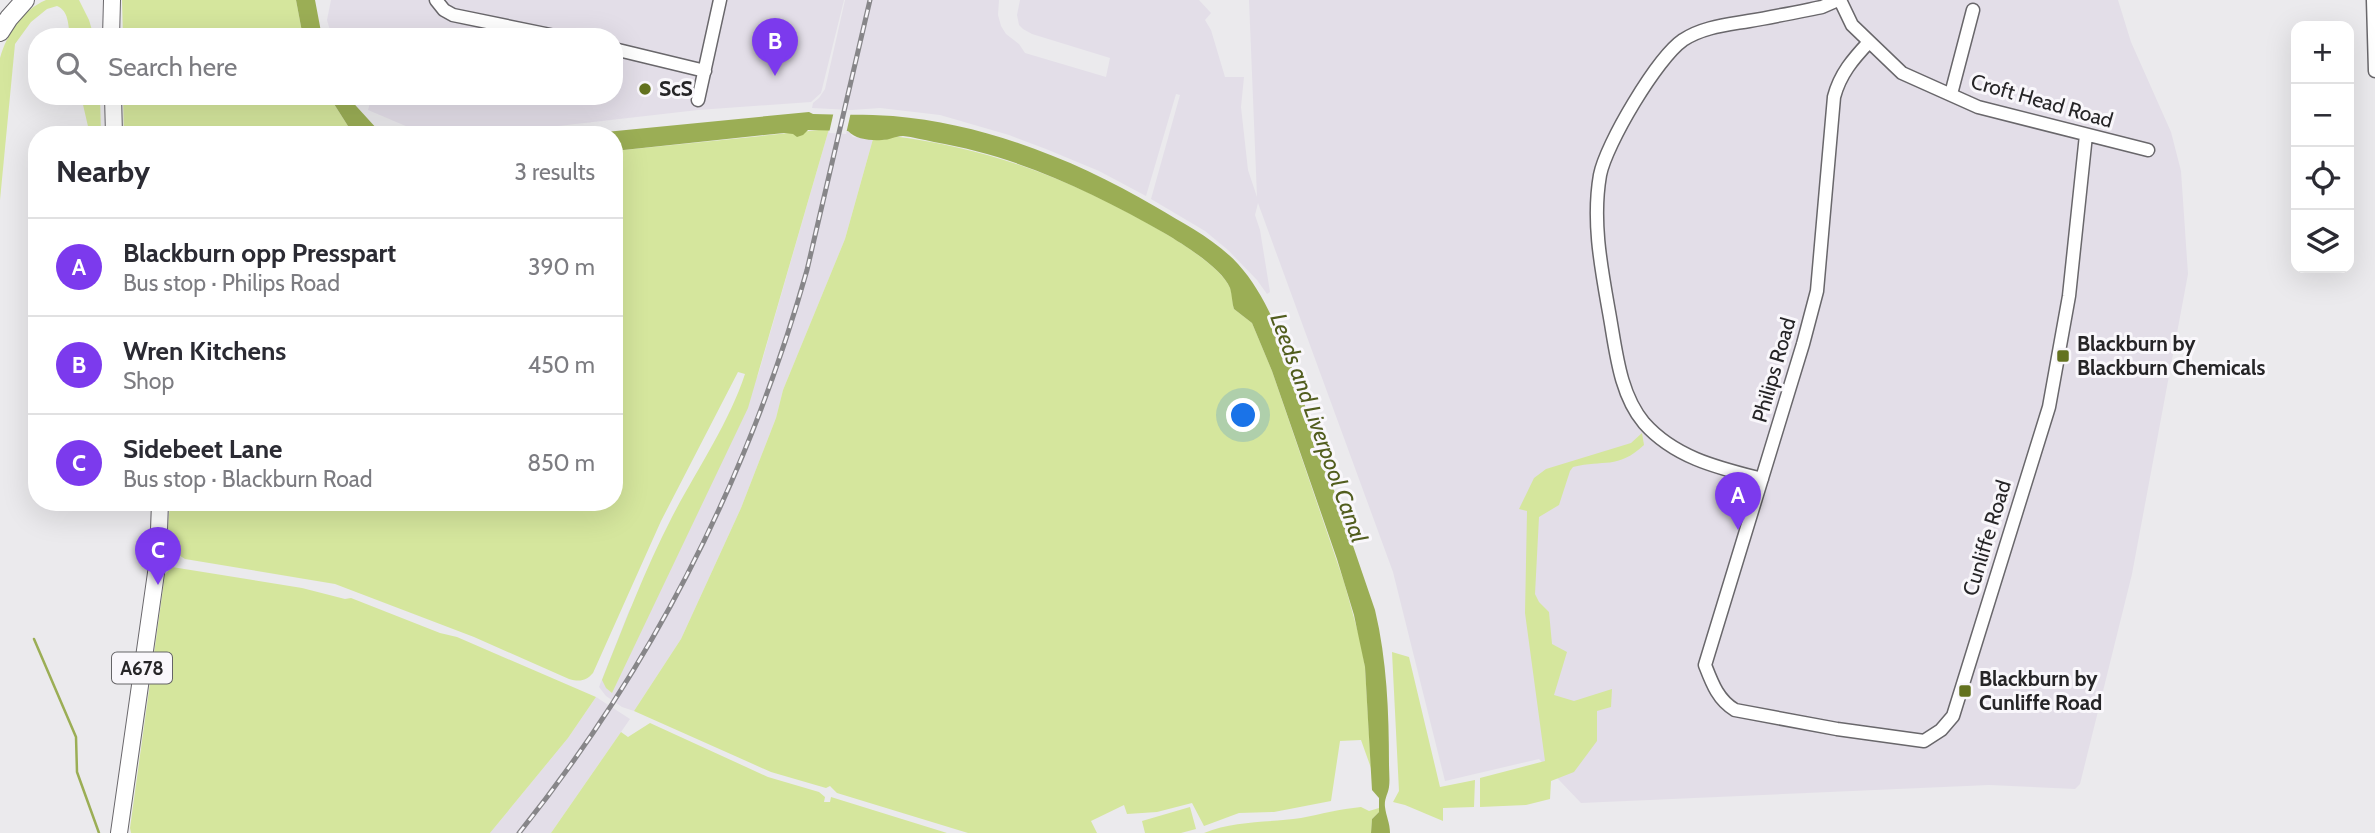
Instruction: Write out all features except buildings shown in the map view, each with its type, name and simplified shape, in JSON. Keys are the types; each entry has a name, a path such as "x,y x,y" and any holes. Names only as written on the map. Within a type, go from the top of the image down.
{"highway":[{"path":"0,32 21,4"}],"main road":[{"path":"99,0 108,28"},
{"path":"110,28 112,0"},
{"path":"113,105 114,126"},
{"name":"A678","path":"119,833 158,559 160,511"}],"street":[{"path":"436,0 444,10 453,15 516,28"},
{"path":"698,100 720,0"},
{"path":"1762,479 1718,468 1680,453 1658,436 1635,409 1619,369 1598,247 1600,175 1621,125 1660,63 1683,40 1710,27 1822,7 1839,0"},
{"name":"Croft Head Road","path":"1839,0 1852,25 1902,73 1978,107 2148,150"},
{"path":"2373,0 2375,71"},
{"path":"1951,94 1973,10"},
{"name":"Philips Road","path":"1728,706 1716,691 1705,666 1817,291 1834,97 1843,74 1869,42"},
{"path":"623,51 705,71"},
{"name":"Cunliffe Road","path":"1728,706 1744,712 1825,727 1924,741 1941,730 1953,716 2049,407 2070,296 2087,135"}],"shaded area":[{"path":"46,0 79,0 91,28 69,28 66,15 57,6 47,9 31,22 15,44 0,200 0,58 17,24 37,4"},
{"path":"122,0 296,0 301,28 123,28"},
{"path":"296,0 315,0 320,28 301,28"},
{"path":"331,0 844,0 821,93 811,102 698,110 558,126 406,126 368,110 369,105 623,105 623,28 329,28 327,20"},
{"path":"845,0 999,0 998,15 1001,26 1025,53 1106,77 1110,58 1023,29 1019,25 1017,15 1020,0 1199,0 1211,13 1205,20 1211,30 1225,77 1244,77 1241,107 1248,170 1257,197 1249,0 2118,0 2131,42 2171,132 2181,171 2188,274 2132,574 2080,784 2075,789 1989,785 1581,803 1539,759 1445,781 1393,572 1258,203 1255,215 1270,292 1267,294 1228,250 1205,231 1151,199 1180,95 1176,94 1146,196 1099,171 1046,149 940,115 880,108 812,108 825,89"},
{"path":"83,105 100,105 101,126 88,126"},
{"path":"123,105 335,105 348,126 124,126"},
{"path":"335,105 355,105 374,126 348,126"},
{"path":"809,112 928,120 996,136 1094,174 1188,226 1229,255 1253,283 1276,325 1375,610 1386,687 1389,782 1385,804 1390,833 1371,833 1372,819 1379,812 1379,798 1372,790 1365,667 1354,615 1337,559 1272,371 1252,323 1234,309 1226,280 1211,265 1166,234 1082,190 1025,166 965,148 903,136 873,140 859,138 848,131 808,130 797,137 784,133 623,150 623,130"},
{"path":"829,129 848,131 853,137 873,139 845,239 783,390 776,418 741,508 681,639 634,711 622,707 606,696 599,687 629,611 758,375"},
{"path":"829,129 748,408 612,693 602,680 635,597 672,517 730,411 745,374 738,372 661,521 593,673 582,680 569,679 474,637 335,584 185,559 178,554 168,534 169,511 623,511 623,150"},
{"path":"892,136 999,158 1064,182 1096,196 1169,236 1200,256 1226,280 1231,290 1234,309 1252,323 1272,371 1344,582 1361,643 1371,768 1361,740 1340,741 1331,801 1274,812 1239,813 1204,826 1192,803 1157,812 1127,814 1124,805 1091,821 1097,833 968,833 837,793 830,786 826,788 771,772 634,711 681,639 741,508 776,418 783,390 845,239 873,139 884,140"},
{"path":"1642,433 1644,445 1626,458 1573,467 1559,505 1539,517 1535,594 1549,612 1552,644 1567,652 1554,695 1574,701 1612,689 1611,707 1597,711 1597,741 1574,772 1551,781 1550,799 1526,805 1480,807 1480,778 1545,761 1525,613 1527,511 1519,509 1534,478 1546,469 1631,443"},
{"path":"172,567 351,598 440,633 457,637 596,697 568,738 490,833 131,833 165,574"},
{"path":"1392,652 1409,657 1440,787 1475,780 1474,807 1443,808 1443,821 1393,802 1399,791"},
{"path":"596,697 630,719 551,833 490,833 568,738"},
{"path":"650,723 768,777 819,792 825,797 824,802 830,802 831,797 947,833 551,833 621,732 628,737"},
{"path":"1190,807 1196,829 1181,833 1145,833 1142,821"},
{"path":"1361,807 1369,811 1379,808 1379,812 1372,819 1371,833 1204,833 1240,824 1301,818"}],"pier":[{"path":"834,111 851,112 846,134 829,133"}],"waterway":[{"path":"34,639 76,737 77,772 99,833"}],"railway":[{"path":"519,833 567,769 654,636 692,566 726,494 756,421 807,270 870,0"}],"place":[{"name":"Wren Kitchens","path":"775,76"},
{"name":"ScS","path":"645,89"},
{"name":"Blackburn by Blackburn Chemicals","path":"2063,356"},
{"name":"Blackburn opp Presspart","path":"1738,530"},
{"name":"Sidebeet Lane","path":"158,585"},
{"name":"Blackburn by Cunliffe Road","path":"1965,691"}],"water label":[{"name":"Leeds and Liverpool Canal","path":"1319,428"}]}
